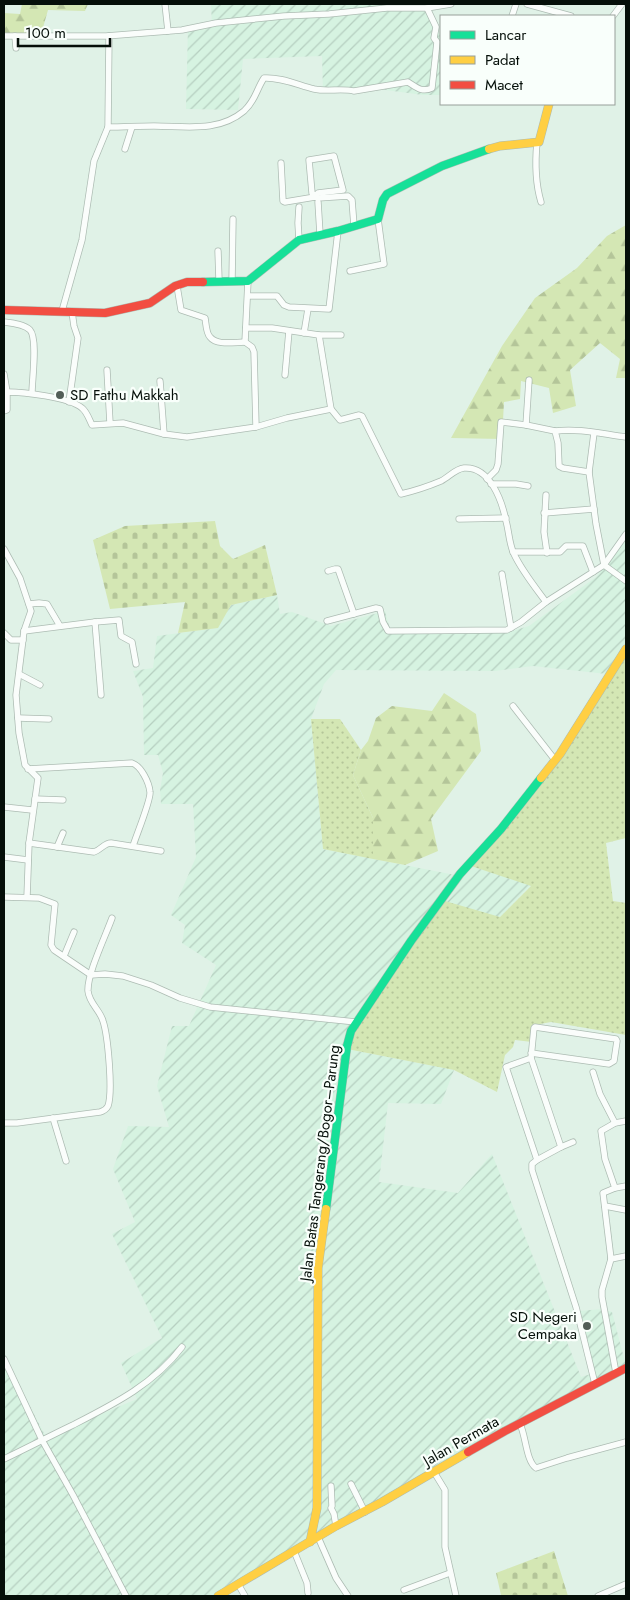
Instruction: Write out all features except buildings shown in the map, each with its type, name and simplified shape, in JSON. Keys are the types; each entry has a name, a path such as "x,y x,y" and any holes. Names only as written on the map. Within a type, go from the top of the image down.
{"main road":[{"path":"5,310 62,311 96,314 128,310 150,303 187,282 248,281 299,240 378,219 387,194 442,166 489,148 540,141 549,105"},
{"name":"Jalan Batas Tangerang/Bogor–Parung","path":"310,1542 317,1508 318,1268 347,1046 356,1022 411,941 460,874 501,829 555,760 626,650"},
{"name":"Jalan Permata","path":"310,1542 520,1424 626,1368"},
{"path":"218,1596 310,1542"}],"street":[{"path":"165,4 168,31"},
{"path":"4,36 109,36 168,31 216,23 284,16 330,14 387,8 428,8 451,4"},
{"path":"528,4 546,6 566,15"},
{"path":"614,15 622,4"},
{"path":"108,127 155,126 200,128 228,121 243,111 251,102 258,93 264,78 316,89 347,88 354,91 408,82 420,90 428,90 433,87 437,42 434,38 436,27 428,8"},
{"path":"15,36 16,48"},
{"path":"62,311 82,240 94,161 108,127 109,36"},
{"path":"125,150 132,127"},
{"path":"537,142 535,171 541,202"},
{"path":"316,199 318,193 343,190 334,156 309,160 312,192 316,199 320,234"},
{"path":"280,163 283,201 348,196 352,200 354,226"},
{"path":"299,207 299,240"},
{"path":"232,281 233,219"},
{"path":"350,271 384,264 378,219"},
{"path":"248,296 277,296 284,305 289,307 326,310 330,307 338,231"},
{"path":"218,251 218,280"},
{"path":"245,342 248,281"},
{"path":"177,286 181,310 205,318 208,335 211,339 223,343 245,342 252,347 254,352 256,427"},
{"path":"5,310 4,321 24,326 32,333 32,393"},
{"path":"304,333 308,310"},
{"path":"69,402 78,338 72,312"},
{"path":"246,328 272,328 319,335 341,335"},
{"path":"284,375 289,331"},
{"path":"319,335 331,408 340,420 359,415 362,416 401,494 441,480 454,471 465,468 479,471 489,482 500,500 513,552 529,580 546,602"},
{"path":"107,370 110,423"},
{"path":"4,374 7,392 7,409 4,411"},
{"path":"526,425 529,380"},
{"path":"160,381 164,434"},
{"path":"7,392 32,393 69,402 83,409 92,424 134,425 164,434 196,436 256,427 331,408"},
{"path":"489,482 498,464 501,422 555,431 576,429 626,437"},
{"path":"555,431 558,443 559,466 589,472"},
{"path":"594,433 589,472 599,544 604,565 626,581"},
{"path":"489,482 528,486"},
{"path":"546,495 544,532 547,553"},
{"path":"544,513 594,509"},
{"path":"459,519 506,518"},
{"path":"327,621 378,608 388,631 500,631 522,622 546,602 604,565 626,534"},
{"path":"513,552 562,552 566,546 583,546 592,572"},
{"path":"4,549 20,578 30,604 30,614 24,631 16,690 24,760 28,769 38,778 36,799 32,810 26,897"},
{"path":"328,571 338,570 354,614"},
{"path":"502,574 510,628"},
{"path":"30,604 39,602 47,604 60,626"},
{"path":"24,631 119,620 121,636 132,642 136,664"},
{"path":"95,622 101,695"},
{"path":"4,633 11,640 23,640"},
{"path":"19,674 40,685"},
{"path":"513,706 555,760"},
{"path":"18,718 49,719"},
{"path":"28,769 136,764 146,778 150,793 132,846"},
{"path":"36,799 63,800"},
{"path":"4,806 32,810"},
{"path":"57,847 63,833"},
{"path":"29,843 94,852 109,843 161,851"},
{"path":"4,857 28,860"},
{"path":"4,897 39,898 54,904 51,946 91,975 123,976 151,985 180,998 210,1007 356,1022"},
{"path":"4,1123 17,1123 106,1110 109,1102 106,1039 103,1020 90,998 88,984 112,918"},
{"path":"64,956 74,932"},
{"path":"537,1160 506,1067 531,1055 609,1064 614,1061 617,1041 535,1027 531,1055 561,1147"},
{"path":"594,1072 600,1094 615,1123"},
{"path":"54,1118 66,1161"},
{"path":"616,1188 605,1159 601,1131 615,1123 626,1121"},
{"path":"574,1142 537,1160 532,1164 532,1170 576,1307 595,1384"},
{"path":"616,1373 602,1297 602,1290 611,1259 603,1193 626,1186"},
{"path":"605,1206 626,1210"},
{"path":"611,1259 626,1256"},
{"path":"4,1459 107,1408 135,1391 167,1366 182,1347"},
{"path":"4,1359 42,1440 126,1596"},
{"path":"520,1424 524,1431 530,1460 536,1468 626,1442"},
{"path":"434,1472 443,1485 446,1496 444,1532 450,1574 456,1596"},
{"path":"351,1484 365,1512"},
{"path":"331,1486 331,1508 336,1526"},
{"path":"317,1508 331,1508"},
{"path":"318,1537 336,1578 348,1596"},
{"path":"294,1552 305,1576 308,1593"},
{"path":"404,1590 450,1574"},
{"path":"238,1584 245,1596"},
{"path":"598,1596 626,1584"}],"shaded area":[{"path":"211,4 425,4 440,36 440,95 423,95 363,87 323,92 322,56 243,59 238,110 186,109 188,27 212,26"},
{"path":"626,539 626,648 607,674 533,666 495,671 336,670 324,684 311,719 323,849 455,875 471,866 531,885 500,917 352,1023 342,1048 454,1070 441,1104 388,1103 379,1182 458,1193 492,1154 581,1377 594,1373 578,1311 603,1309 612,1312 626,1366 422,1480 223,1596 4,1596 4,1357 46,1437 137,1399 121,1363 162,1338 112,1234 135,1222 113,1169 128,1126 169,1127 157,1086 172,1026 189,1026 216,965 182,943 185,925 171,915 196,857 193,804 161,804 160,790 163,773 158,755 144,755 143,697 133,671 153,668 157,636 217,628 231,605 277,595 280,614 292,612 331,626 385,611 391,633 505,633 529,626 596,577"}],"green space":[{"path":"22,4 88,4 85,11 48,10 42,31 4,35 4,13 20,14"},
{"path":"626,225 626,378 616,378 620,359 600,343 570,370 576,406 553,413 549,388 521,381 520,399 504,402 502,439 451,438 502,346 535,298 577,268 607,236"},
{"path":"215,521 220,546 233,559 265,545 277,595 231,605 218,628 178,633 185,602 110,609 93,540 125,526"},
{"path":"626,648 626,838 606,843 613,901 626,903 626,1035 551,1022 535,1025 532,1042 515,1040 513,1047 505,1055 497,1092 454,1070 342,1048 352,1023 438,899 500,917 531,886 471,866 576,733"},
{"path":"444,693 476,714 481,751 431,819 438,851 405,865 373,859 373,818 353,775 361,750 368,741 376,718 392,706 432,711"},
{"path":"311,719 340,719 361,750 353,775 373,818 373,859 323,849"},
{"path":"554,1551 568,1596 499,1596 501,1595 496,1573"}],"traffic: fast":[{"path":"203,282 248,281 299,240 378,219 383,200 387,194 442,166 489,149"},
{"path":"326,1209 347,1046 351,1031 411,941 460,874 501,829 541,778"}],"traffic: slow":[{"path":"489,149 539,142 549,105"},
{"path":"541,778 560,754 626,649"},
{"path":"310,1542 317,1508 318,1268 326,1209"},
{"path":"218,1596 336,1526 382,1502 468,1452"}],"traffic: jam":[{"path":"4,310 105,313 150,303 175,286 187,282 203,282"},
{"path":"468,1452 626,1368"}],"place":[{"name":"SD Fathu Makkah","path":"60,395"},
{"name":"SD Negeri Cempaka","path":"587,1326"}]}
